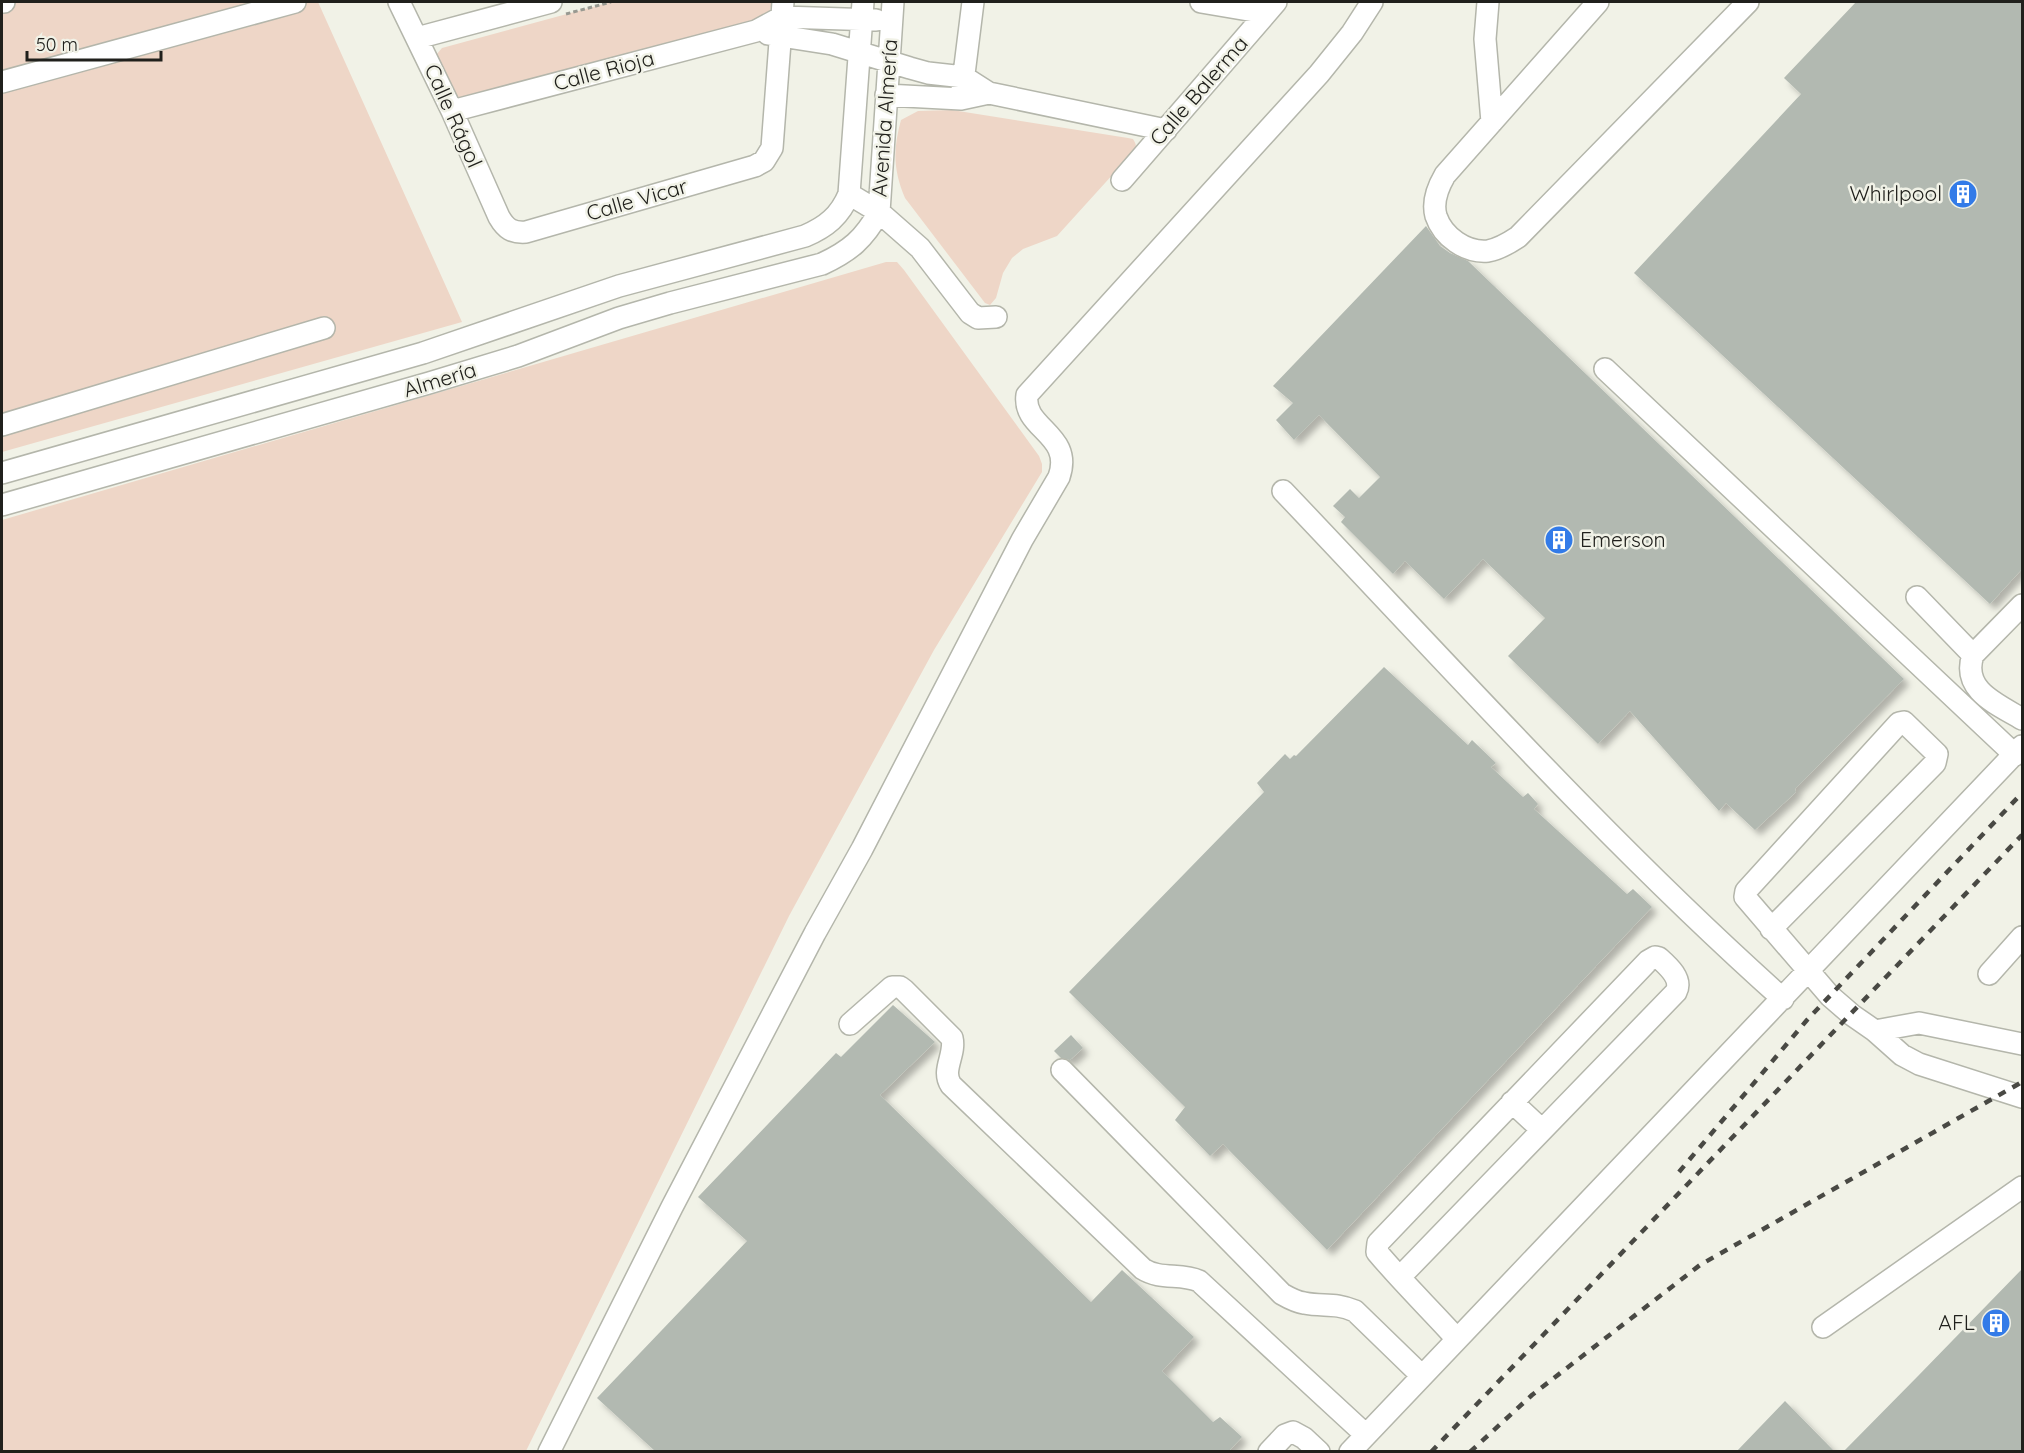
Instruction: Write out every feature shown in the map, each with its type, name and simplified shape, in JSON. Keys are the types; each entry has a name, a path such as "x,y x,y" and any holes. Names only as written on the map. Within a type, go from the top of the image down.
{"street":[{"path":"2,82 296,2"},
{"name":"Calle Rágol","path":"399,2 452,111 499,217 509,230"},
{"path":"961,99 973,2"},
{"path":"1201,2 1271,7"},
{"path":"549,1452 672,1207 809,944 862,849 1022,540 1059,477 1062,468 1059,448 1031,414 1026,402 1027,395 1319,74 1352,33 1372,2"},
{"path":"1488,2 1485,39 1492,122"},
{"path":"1598,2 1445,175 1438,188 1435,203 1436,216 1457,243 1471,250 1488,251 1504,246 1518,237 1748,2"},
{"name":"Calle Balerma","path":"1122,180 1271,7"},
{"path":"417,38 558,8"},
{"name":"Calle Rioja","path":"452,111 756,31 782,19 863,10 892,11"},
{"name":"Avenida Almería","path":"831,221 843,209 849,194 863,10"},
{"name":"Avenida Almería","path":"869,231 879,212 892,11"},
{"path":"782,19 818,42 928,73 964,77 989,93 1166,130"},
{"name":"Calle Vicar","path":"509,230 526,232 755,165 764,160 772,148 782,19"},
{"path":"886,95 961,99 989,93"},
{"path":"849,194 879,212 920,248 970,313 978,318 996,317"},
{"name":"Almería","path":"2,473 423,353 619,286 805,236 831,221"},
{"name":"Almería","path":"2,506 518,356 619,318 822,264 839,256 869,231"},
{"path":"2,425 324,328"},
{"path":"423,353 429,383"},
{"path":"1350,1452 2019,751 1605,369"},
{"path":"99,446 107,476"},
{"path":"1283,491 1641,867 1720,943 1783,999"},
{"path":"1917,597 1974,655"},
{"path":"2022,604 1974,655 1970,665 1971,677 1975,686 1994,702 2022,719"},
{"path":"1771,929 1935,763 1937,757 1935,751 1904,722 1899,723 1746,891 1745,897 1771,929 1782,939 1808,972 1852,1015 1875,1031 1902,1055 1910,1060 2022,1097"},
{"path":"1989,974 2022,937"},
{"path":"1400,1277 1676,992 1679,982 1662,961 1655,957 1647,961 1378,1243 1377,1252 1457,1339"},
{"path":"850,1024 892,987 900,987 904,990 952,1038 953,1048 946,1075 951,1085 1143,1269 1150,1273 1191,1277 1198,1281 1366,1435"},
{"path":"1875,1031 1919,1023 2022,1044"},
{"path":"1062,1070 1282,1294 1305,1304 1331,1304 1355,1311 1422,1376"},
{"path":"1512,1102 1542,1130"},
{"path":"1823,1327 2022,1187"},
{"path":"1269,1452 1285,1435 1293,1431 1305,1438 1319,1452"}],"path":[{"path":"558,8 611,2"}],"shaded area":[{"path":"2,2 318,2 462,322 2,452"},
{"path":"611,2 772,2 769,14 764,18 458,99 436,55 442,48"},
{"path":"952,110 1128,138 1133,139 1136,145 1134,151 1057,236 1023,249 1012,258 1003,273 996,298 990,305 985,303 905,198 896,169 897,140 901,120 918,111"},
{"path":"886,262 897,262 904,270 1039,456 1042,472 934,650 789,916 526,1451 2,1451 2,520"}],"building":[{"path":"1856,2 2022,2 2022,569 1990,604 1634,273 1801,94 1784,78"},
{"name":"Emerson","path":"1426,226 1440,246 1468,261 1904,679 1795,789 1796,792 1755,830 1726,803 1719,811 1630,711 1598,744 1508,656 1545,618 1483,559 1444,599 1405,561 1393,574 1341,522 1345,517 1333,506 1350,489 1359,498 1380,477 1319,415 1294,440 1276,420 1293,403 1273,386"},
{"path":"1384,667 1468,745 1472,740 1496,763 1491,767 1523,797 1528,793 1538,804 1534,809 1627,894 1633,889 1652,907 1327,1250 1223,1144 1210,1156 1175,1120 1185,1107 1069,992 1264,792 1257,783 1285,754 1290,759 1296,756"},
{"path":"893,1005 935,1042 880,1095 1091,1302 1122,1270 1194,1337 1162,1371 1213,1422 1220,1417 1242,1437 1228,1452 656,1452 597,1398 747,1241 698,1197 836,1053 841,1057"},
{"path":"1071,1035 1083,1048 1070,1060 1061,1058 1054,1051"},
{"name":"AFL","path":"2022,1269 2022,1452 1843,1452 1918,1376"},
{"path":"1785,1401 1835,1452 1736,1452"}],"railway":[{"path":"1679,1172 1807,1020 2022,793"},
{"path":"1431,1452 2022,835"},
{"path":"1470,1452 1532,1395 1700,1265 2022,1082"}],"place":[{"name":"Whirlpool","path":"1963,194"},
{"name":"Emerson","path":"1559,540"},
{"name":"AFL","path":"1996,1323"}]}
